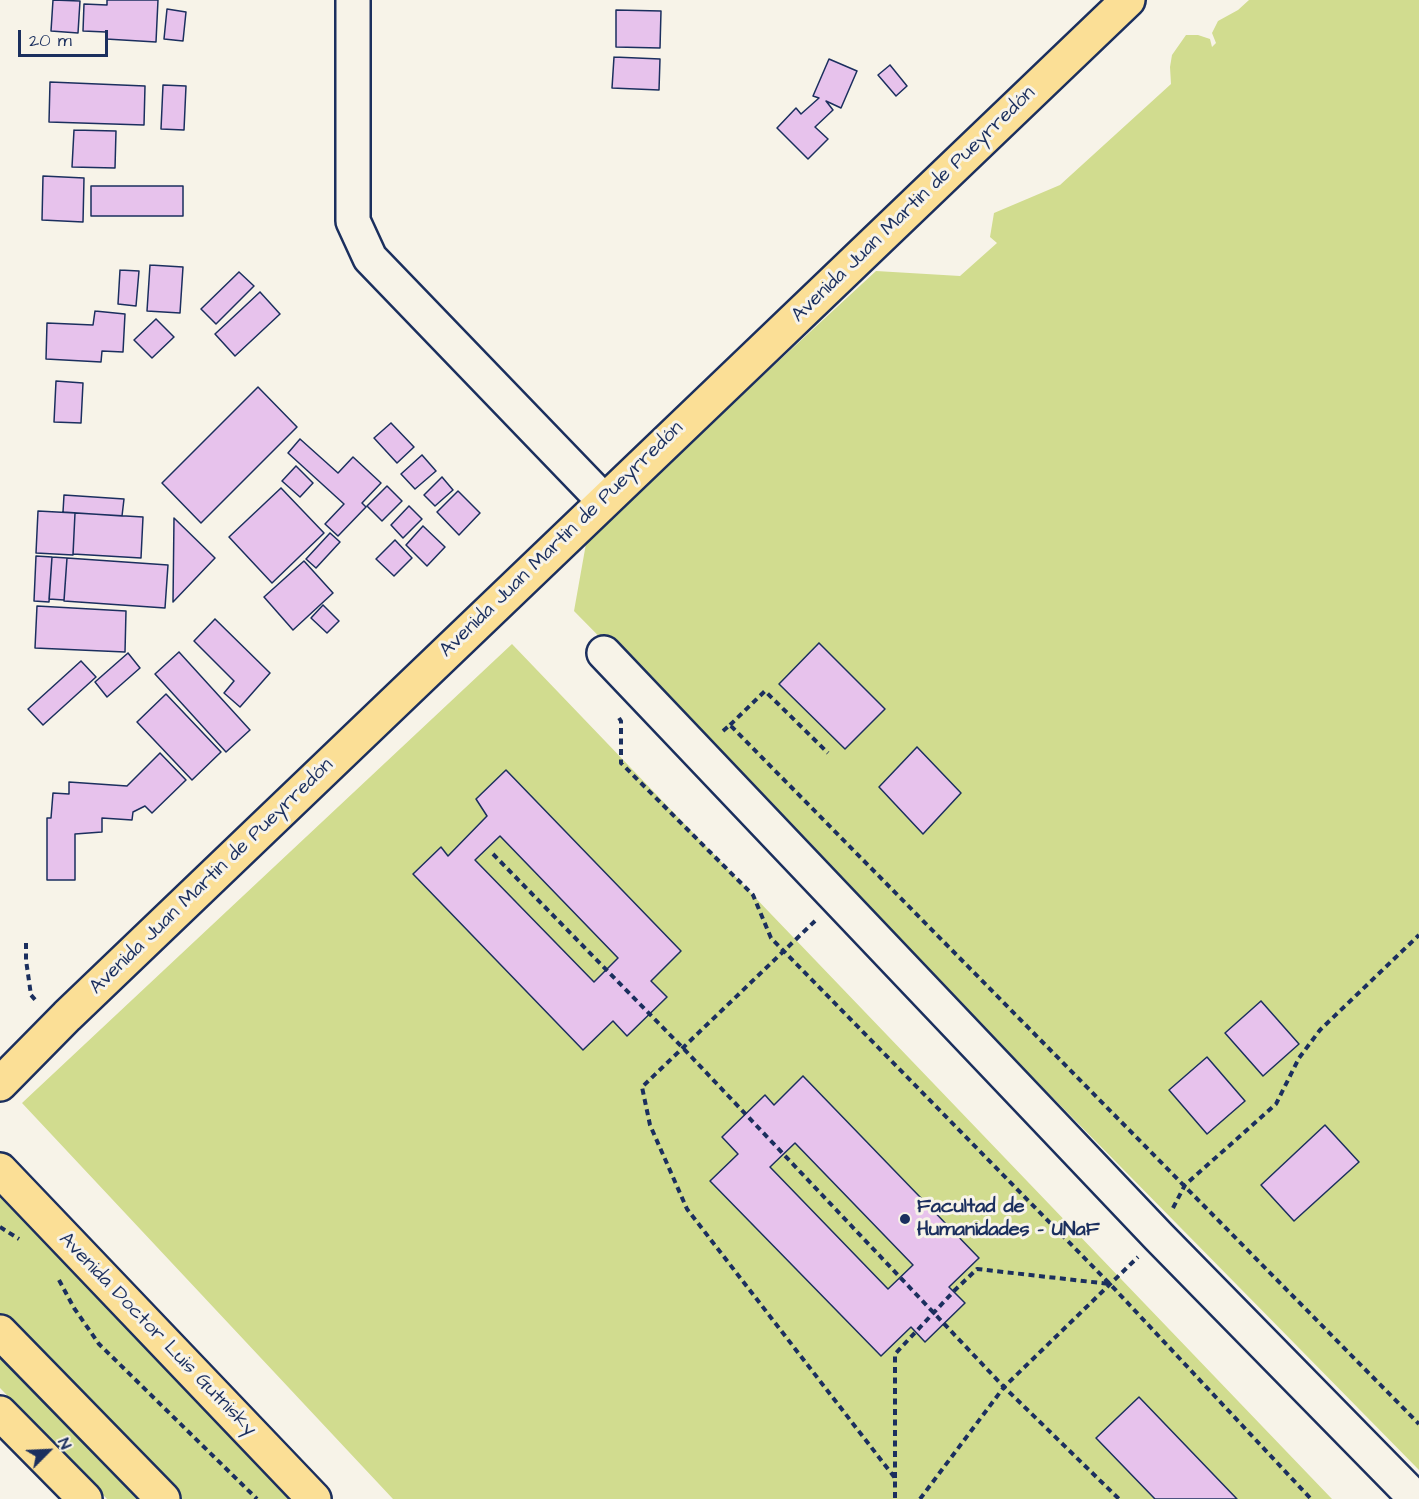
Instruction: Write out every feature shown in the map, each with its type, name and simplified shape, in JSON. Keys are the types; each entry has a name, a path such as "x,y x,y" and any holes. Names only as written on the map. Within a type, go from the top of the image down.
{"main road":[{"name":"Avenida Juan Martin de Pueyrredón","path":"0,1084 67,1016 1128,0"},
{"name":"Avenida Doctor Luis Gutnisky","path":"0,1170 314,1499"},
{"path":"0,1332 163,1499"},
{"path":"0,1413 85,1499"}],"street":[{"path":"353,0 353,221 370,258 603,501"},
{"path":"604,653 1159,1237 1416,1499"}],"path":[{"path":"700,752 765,691 828,753"},
{"path":"614,713 621,721 621,763 753,895 771,938 1110,1284 1311,1499"},
{"path":"730,725 1419,1424"},
{"path":"493,854 682,1047 1004,1387 1119,1499"},
{"path":"837,899 786,951 642,1087 650,1125 687,1209 895,1478"},
{"path":"920,1499 1004,1387 1159,1237 1185,1185 1276,1104 1299,1058 1320,1030 1419,935"},
{"path":"26,943 31,995 38,1004 67,1016"},
{"path":"0,1227 27,1245"},
{"path":"895,1499 895,1354 977,1269 1110,1284"},
{"path":"57,1276 74,1308 99,1344 257,1499"}],"green space":[{"path":"1249,0 1419,0 1419,1470 574,611 587,538 876,271 960,276 997,243 990,237 994,213 1060,185 1171,84 1172,55 1186,35 1198,35 1210,39 1212,47 1216,43 1212,33 1218,21 1238,10"},
{"path":"512,644 1332,1499 393,1499 22,1103"},
{"path":"0,1193 295,1499 107,1499 0,1388"}],"building":[{"path":"53,0 80,1 78,33 51,31"},
{"path":"107,0 158,0 156,42 106,39 106,32 83,31 84,4 107,5"},
{"path":"167,9 186,12 183,41 164,39"},
{"path":"616,10 661,11 660,48 616,47"},
{"path":"614,57 660,59 659,90 612,88"},
{"path":"829,59 857,71 841,108 826,101 833,110 815,127 828,139 808,159 777,128 796,108 801,114 819,98 813,96"},
{"path":"890,65 907,86 896,96 878,75"},
{"path":"50,82 145,86 144,125 49,122"},
{"path":"163,85 186,86 184,130 161,129"},
{"path":"74,130 116,131 115,168 72,167"},
{"path":"43,176 84,178 83,222 42,220"},
{"path":"91,186 183,186 183,216 91,216"},
{"path":"150,265 183,267 180,313 147,311"},
{"path":"120,270 139,271 136,306 118,304"},
{"path":"239,272 254,286 216,324 201,309"},
{"path":"260,292 280,314 235,356 215,334"},
{"path":"95,311 125,314 123,352 102,351 101,362 46,359 47,323 93,325"},
{"path":"156,319 174,337 152,358 134,340"},
{"path":"56,381 83,383 81,423 54,422"},
{"path":"258,387 297,427 201,523 162,483"},
{"path":"391,423 414,447 397,463 374,438"},
{"path":"300,439 338,473 353,457 381,483 362,503 366,507 338,536 325,524 344,504 288,453"},
{"path":"422,455 436,471 415,489 401,474"},
{"path":"296,466 313,483 300,497 282,481"},
{"path":"442,477 453,490 435,506 424,495"},
{"path":"387,486 402,501 382,521 367,506"},
{"path":"281,488 324,533 272,583 229,537"},
{"path":"458,491 480,513 459,535 437,512"},
{"path":"64,495 124,499 122,516 63,512"},
{"path":"409,506 422,519 403,538 391,525"},
{"path":"38,511 75,513 73,555 36,553"},
{"path":"75,513 143,517 141,558 73,554"},
{"path":"174,518 215,558 173,602"},
{"path":"423,526 445,547 427,566 406,545"},
{"path":"330,533 340,542 316,568 306,559"},
{"path":"395,540 412,558 394,576 376,559"},
{"path":"36,556 52,557 49,602 34,601"},
{"path":"52,557 67,558 64,600 49,599"},
{"path":"67,558 168,565 165,608 64,601"},
{"path":"304,561 333,593 293,630 264,597"},
{"path":"323,605 339,621 327,633 311,618"},
{"path":"37,606 126,611 125,652 35,648"},
{"path":"215,619 270,673 240,707 224,693 234,681 194,641"},
{"path":"819,643 885,709 845,749 779,684"},
{"path":"179,652 250,730 226,752 155,674"},
{"path":"128,653 140,668 107,697 95,682"},
{"path":"81,661 96,677 43,725 28,709"},
{"path":"166,694 221,752 192,780 137,722"},
{"path":"917,747 961,793 923,834 879,787"},
{"path":"160,753 186,780 152,813 145,806 133,812 132,820 102,818 102,832 75,834 75,880 47,880 47,818 51,818 53,793 69,794 69,782 127,786"},
{"path":"506,770 681,951 651,981 667,997 627,1036 613,1021 583,1050 413,874 441,847 448,856 487,816 476,799","holes":["500,836 618,958 594,982 475,860"]},
{"path":"1261,1001 1299,1044 1263,1076 1225,1033"},
{"path":"1207,1057 1245,1101 1207,1134 1169,1090"},
{"name":"Facultad de Humanidades - UNaF","path":"803,1076 979,1258 949,1287 965,1303 925,1342 911,1327 881,1356 710,1181 738,1154 722,1137 765,1095 774,1105","holes":["795,1143 913,1265 888,1289 770,1167"]},
{"path":"1325,1125 1359,1162 1294,1221 1261,1185"},
{"path":"1139,1397 1237,1499 1155,1499 1096,1438"}],"place":[{"name":"Facultad de Humanidades - UNaF","path":"905,1219"}]}
